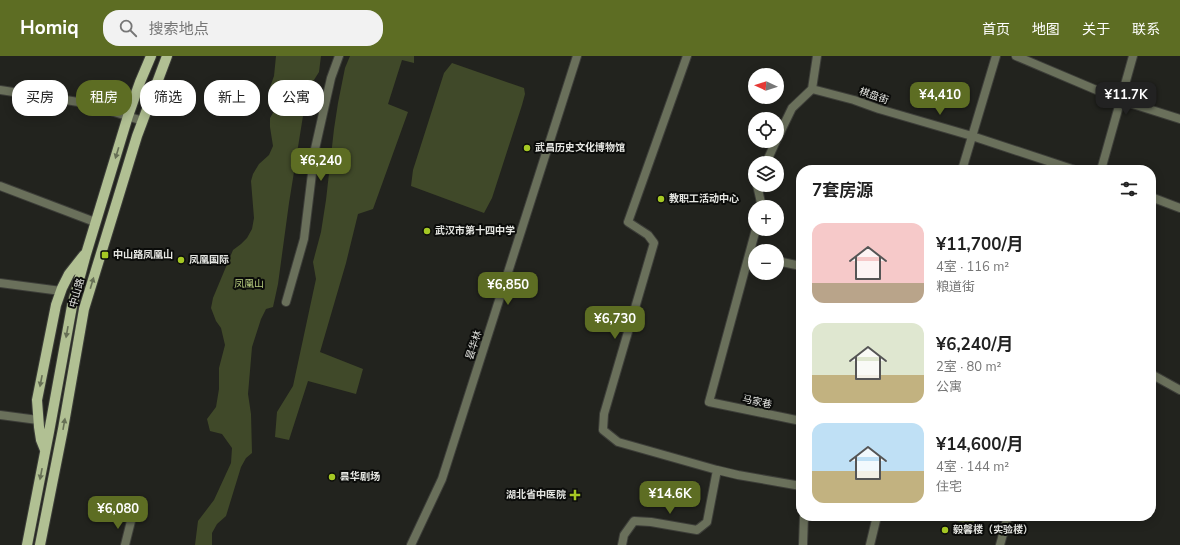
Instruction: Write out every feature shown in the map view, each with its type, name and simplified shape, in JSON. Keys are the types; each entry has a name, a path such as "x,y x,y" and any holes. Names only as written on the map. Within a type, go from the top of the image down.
{"main road":[{"name":"中山路","path":"132,105 151,56"},
{"name":"中山路","path":"40,545 63,429 84,309 142,120 167,56"},
{"name":"中山路","path":"27,545 72,306 95,222 128,116"},
{"path":"45,452 41,440 37,400 56,305 69,274 86,254"}],"street":[{"path":"286,302 304,239 315,149 331,78 339,56"},
{"name":"昙华林","path":"411,545 442,479 577,56"},
{"path":"687,56 628,222 648,235 654,244 604,414 603,430 618,442 717,470 796,485"},
{"path":"784,125 792,108 812,89 817,56"},
{"path":"963,165 996,56"},
{"path":"1016,56 1120,100 1180,119"},
{"path":"1102,165 1133,56"},
{"name":"棋盘街","path":"812,89 854,100 879,109 972,136 1060,165"},
{"path":"0,90 76,102"},
{"path":"128,116 142,120"},
{"path":"0,186 95,222"},
{"path":"1156,199 1180,208"},
{"path":"784,262 796,265"},
{"name":"马家巷","path":"748,270 709,402 796,421"},
{"path":"0,283 61,291"},
{"path":"1156,377 1180,390"},
{"path":"0,415 38,420"},
{"path":"622,545 624,535 634,521 651,522 697,530 707,522 717,470"},
{"path":"125,545 131,521"},
{"path":"804,521 804,545"},
{"path":"870,545 876,521"},
{"path":"1000,545 1007,521"}],"green space":[{"name":"凤凰山","path":"276,56 321,56 319,72 314,80 273,80"},
{"path":"350,56 414,56 414,63 402,60 388,104 408,112 373,209 358,214 346,263 320,352 363,369 356,394 308,381 289,440 275,437 277,412 293,386 316,279 313,262 321,232 338,103 345,68"},
{"path":"452,63 524,88 525,94 522,105 492,198 484,213 411,186 413,170 444,73"},
{"name":"凤凰山","path":"271,116 303,116 278,284 273,307 266,309 261,319 252,347 248,394 251,414 252,453 246,458 241,467 226,516 217,524 212,533 212,545 195,545 198,521 214,500 231,463 232,448 222,434 210,431 207,419 216,407 219,389 219,368 225,345 221,328 216,321 211,308 213,298 233,250 247,238 252,229 254,218 251,181 259,164 269,155 273,146 270,118"},
{"path":"956,521 974,521 974,525"}],"place":[{"name":"武昌历史文化博物馆","path":"527,148"},
{"name":"教职工活动中心","path":"661,199"},
{"name":"武汉市第十四中学","path":"427,231"},
{"name":"中山路凤凰山","path":"105,255"},
{"name":"凤凰国际","path":"181,260"},
{"name":"昙华剧场","path":"332,477"},
{"name":"湖北省中医院","path":"575,495"},
{"name":"毅馨楼（实验楼）","path":"945,530"}]}
